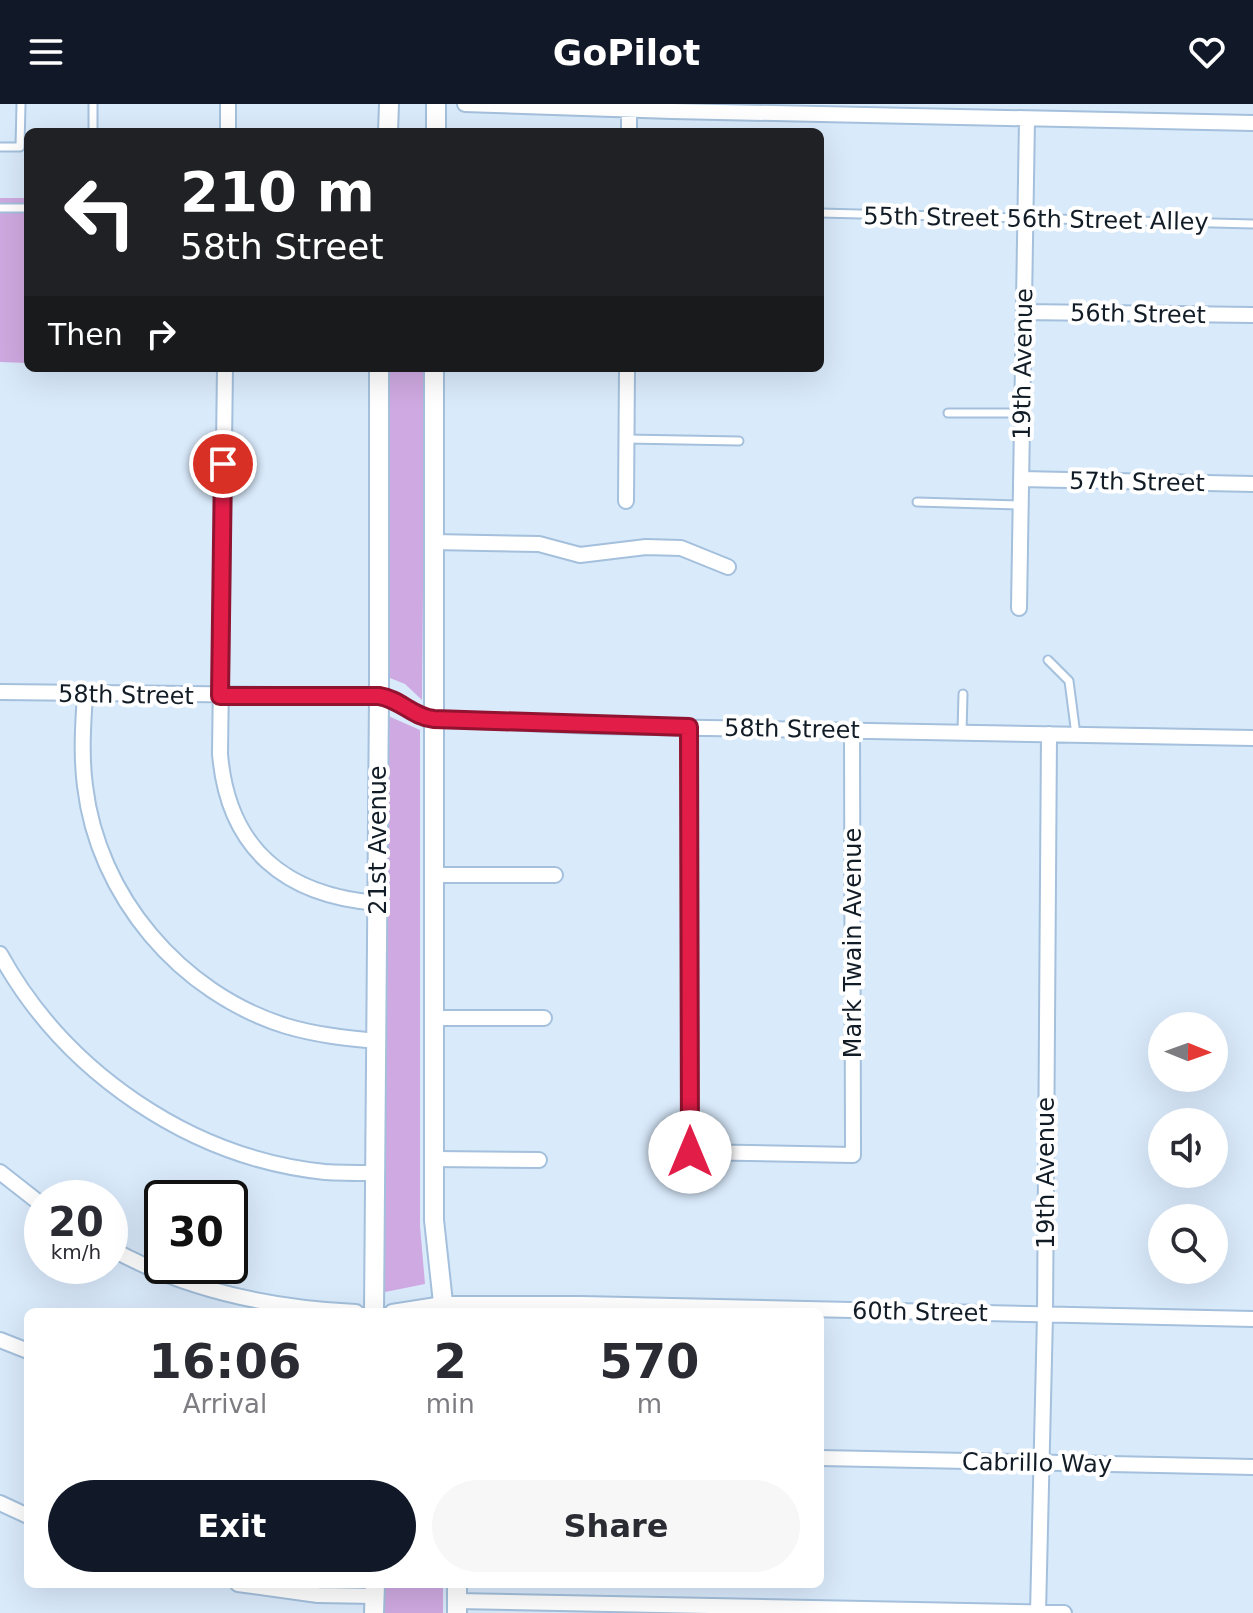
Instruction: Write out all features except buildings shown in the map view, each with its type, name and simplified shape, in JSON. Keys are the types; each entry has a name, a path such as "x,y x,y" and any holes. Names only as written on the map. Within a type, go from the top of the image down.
{"street":[{"path":"228,104 228,128"},
{"path":"388,128 389,104"},
{"path":"436,104 436,128"},
{"path":"465,104 908,110 1027,119 1253,123"},
{"path":"1148,104 1148,121"},
{"path":"629,108 629,128"},
{"name":"19th Avenue","path":"1019,608 1027,119"},
{"name":"56th Street","path":"1024,312 1253,315"},
{"path":"225,372 220,696 222,775 231,807 246,836 270,864 305,888 346,901 378,903"},
{"name":"21st Avenue","path":"374,1308 379,372"},
{"path":"434,372 434,1220 444,1308"},
{"path":"626,501 627,372"},
{"name":"57th Street","path":"1021,479 1253,484"},
{"path":"433,542 539,544 580,555 646,547 681,548 728,567"},
{"name":"58th Street","path":"0,692 379,696 391,699 420,716 434,719 1253,738"},
{"path":"85,694 82,752 90,817 99,846 118,887 153,938 194,977 250,1012 308,1032 376,1041"},
{"name":"Mark Twain Avenue","path":"689,727 690,1152 853,1155 852,730"},
{"name":"19th Avenue","path":"1038,1613 1045,1315 1049,734"},
{"path":"434,875 555,875"},
{"path":"0,954 53,1030 113,1086 150,1111 210,1142 245,1155 325,1172 374,1173"},
{"path":"435,1018 544,1018"},
{"path":"435,1159 539,1160"},
{"path":"0,1172 24,1191"},
{"path":"128,1256 172,1276 244,1298 307,1308"},
{"name":"60th Street","path":"444,1308 581,1304 750,1308"},
{"name":"60th Street","path":"824,1310 1253,1319"},
{"path":"0,1340 24,1349"},
{"name":"Cabrillo Way","path":"824,1458 1253,1467"},
{"path":"0,1503 24,1514"},
{"path":"267,1588 375,1598"},
{"path":"457,1599 1064,1613"}],"lane":[{"path":"0,147 20,147 21,104"},
{"path":"93,104 93,128"},
{"path":"0,208 24,208"},
{"name":"55th Street 56th Street Alley","path":"824,213 1253,224"},
{"path":"948,413 1022,413"},
{"path":"626,439 739,441"},
{"path":"917,502 1020,505"},
{"path":"1048,660 1069,681 1076,735"},
{"path":"962,732 963,694"}],"shaded area":[{"path":"0,198 24,198 24,363 0,362"},
{"path":"389,372 425,372 422,700 405,684 390,678"},
{"path":"386,715 420,730 420,1226 425,1284 380,1293"},
{"path":"382,1588 443,1588 443,1613 382,1613"}],"route":[{"path":"223,464 220,696 379,696 391,699 420,716 434,719 689,727 690,1152"}]}
